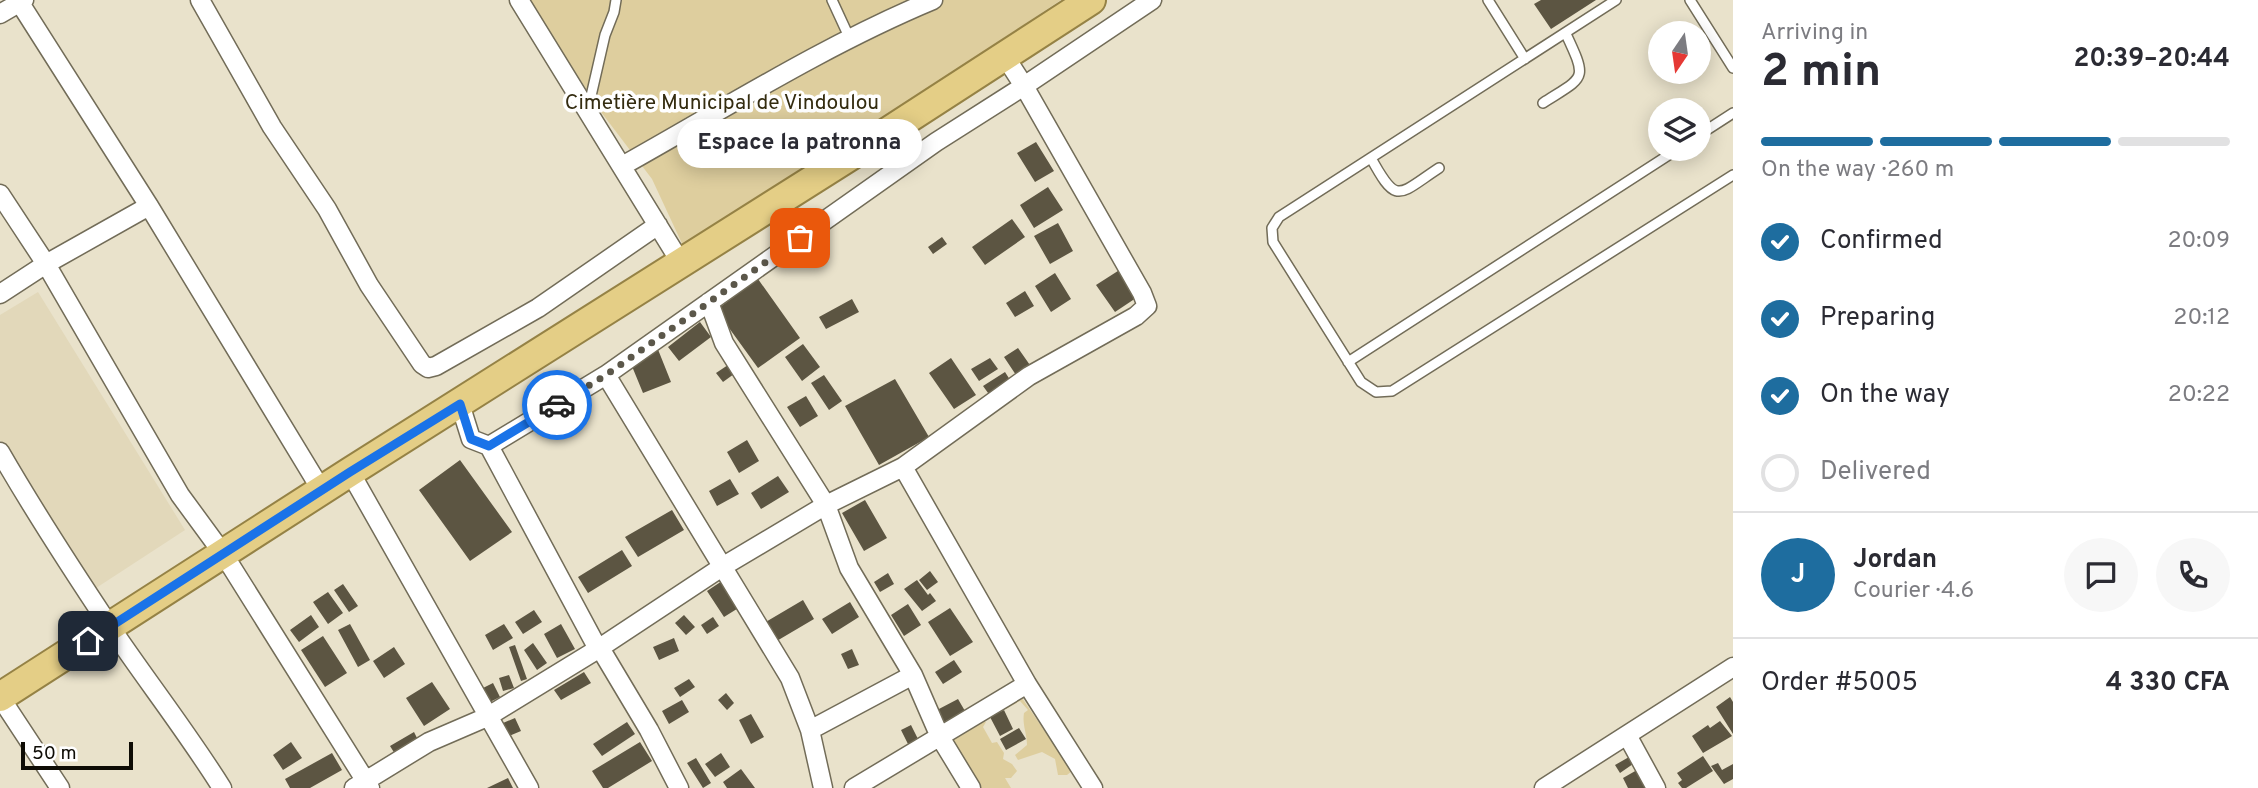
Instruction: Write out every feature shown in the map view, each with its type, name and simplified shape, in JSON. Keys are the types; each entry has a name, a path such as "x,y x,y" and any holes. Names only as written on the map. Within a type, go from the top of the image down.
{"highway":[{"path":"0,697 1091,0"}],"street":[{"path":"200,0 272,127 327,209 369,285 422,364 428,368 538,308 658,225"},
{"path":"519,0 681,263"},
{"path":"622,166 850,39 933,0"},
{"path":"489,446 606,375 936,142 1152,0"},
{"path":"0,14 21,1 322,491"},
{"path":"0,194 47,264 180,495 224,555 363,785 429,742 487,717 598,649 722,567 826,505 903,467 1029,376 1136,316 1147,306 1004,55"},
{"path":"0,293 149,206"},
{"path":"709,302 724,343 826,505 849,568 913,675 940,737 971,788"},
{"path":"606,375 790,678 810,730 823,788"},
{"path":"460,404 471,439 489,446 598,649 649,730 679,788"},
{"path":"0,452 40,521 110,626 198,748 222,788"},
{"path":"903,467 1027,684 1093,788"},
{"path":"350,472 529,788"},
{"path":"1544,788 1731,674"},
{"path":"810,730 913,675"},
{"path":"854,788 1027,684"},
{"path":"0,697 60,788"},
{"path":"1627,735 1657,788"}],"lane":[{"path":"587,111 616,0"},
{"path":"832,0 850,39"},
{"path":"1616,0 1279,217 1272,228 1273,242 1361,382 1377,392 1392,391 1733,175"},
{"path":"1690,0 1733,68"},
{"path":"1493,2 1525,59"},
{"path":"1543,103 1576,82 1580,74 1580,64 1566,34"},
{"path":"1711,127 1733,113"},
{"path":"1371,158 1387,187 1394,191 1403,192 1439,168"},
{"path":"1348,362 1659,161"}],"shaded area":[{"path":"38,292 185,530 93,590 0,440 0,315"}],"green space":[{"name":"Cimetière Municipal de Vindoulou","path":"529,0 1061,0 685,250 652,179 601,112"},
{"path":"1020,695 1072,771 1067,775 1058,775 1055,759 1042,752 1018,760 1015,755 1027,745 1024,713 1028,710 1020,701 1006,709 1003,707"},
{"path":"978,717 986,722 983,727 992,743 997,742 1004,753 1003,759 1017,771 1011,778 1005,778 1011,788 974,788 945,737"}],"building":[{"path":"1541,0 1596,0 1551,29 1534,4"},
{"path":"1036,142 1054,171 1035,182 1017,153"},
{"path":"1048,187 1063,210 1034,228 1020,205"},
{"path":"1012,219 1025,237 985,265 972,247"},
{"path":"1058,223 1073,251 1050,264 1034,236"},
{"path":"942,237 947,244 933,254 928,247"},
{"path":"812,238 824,251 808,265 796,251"},
{"path":"1121,269 1139,296 1115,312 1096,285"},
{"path":"1055,273 1071,299 1051,312 1035,286"},
{"path":"758,279 800,338 758,368 716,310"},
{"path":"1025,291 1034,306 1015,317 1006,303"},
{"path":"852,299 859,312 826,329 819,317"},
{"path":"700,322 711,337 679,361 668,347"},
{"path":"803,344 820,367 802,381 785,357"},
{"path":"657,347 671,382 643,393 629,359"},
{"path":"1018,348 1032,368 1018,378 1004,357"},
{"path":"951,358 976,395 954,409 929,373"},
{"path":"990,358 998,369 979,381 971,369"},
{"path":"728,365 734,374 723,382 716,373"},
{"path":"1005,372 1012,383 991,397 983,386"},
{"path":"824,375 842,401 829,410 811,383"},
{"path":"895,379 929,437 879,465 845,406"},
{"path":"806,396 818,416 800,427 787,407"},
{"path":"747,440 759,461 739,473 727,452"},
{"path":"460,460 512,532 470,561 419,490"},
{"path":"778,476 789,492 761,509 751,493"},
{"path":"730,479 739,494 717,506 709,491"},
{"path":"865,500 887,538 864,551 842,513"},
{"path":"672,510 684,530 638,557 625,537"},
{"path":"622,550 632,566 588,593 578,577"},
{"path":"930,571 938,582 927,590 919,580"},
{"path":"888,573 894,584 880,592 874,582"},
{"path":"917,580 936,601 922,611 904,589"},
{"path":"722,581 740,607 724,617 707,591"},
{"path":"343,584 358,606 349,612 334,590"},
{"path":"328,592 343,613 328,624 313,602"},
{"path":"803,600 814,619 775,642 764,623"},
{"path":"850,602 859,617 832,634 822,619"},
{"path":"908,604 921,625 904,636 891,615"},
{"path":"950,608 973,642 950,656 928,622"},
{"path":"534,610 542,622 523,634 515,622"},
{"path":"311,615 319,627 299,642 290,630"},
{"path":"684,615 695,627 686,635 675,623"},
{"path":"713,617 719,626 707,634 701,625"},
{"path":"350,624 370,660 358,667 338,630"},
{"path":"504,624 513,638 493,650 485,635"},
{"path":"561,624 575,649 557,658 544,634"},
{"path":"323,636 347,673 325,687 301,650"},
{"path":"674,638 679,651 659,660 653,647"},
{"path":"533,643 547,663 537,670 524,650"},
{"path":"515,645 527,679 521,681 509,647"},
{"path":"394,647 405,664 384,678 373,661"},
{"path":"852,649 859,665 848,669 841,654"},
{"path":"954,660 962,672 943,684 935,672"},
{"path":"584,672 591,683 561,700 554,690"},
{"path":"509,675 514,688 503,691 499,678"},
{"path":"689,679 695,687 680,697 674,688"},
{"path":"432,682 450,709 424,726 406,698"},
{"path":"493,683 500,697 488,703 481,689"},
{"path":"726,693 734,703 727,710 718,700"},
{"path":"1730,697 1733,702 1733,734 1716,707"},
{"path":"958,699 965,711 944,722 937,710"},
{"path":"682,700 689,712 669,724 662,711"},
{"path":"1004,710 1013,729 1000,736 990,717"},
{"path":"751,714 764,737 751,744 739,720"},
{"path":"515,718 521,731 509,736 503,723"},
{"path":"1720,721 1732,736 1703,753 1692,736 1708,725 1710,728"},
{"path":"627,722 635,734 602,756 593,744"},
{"path":"911,725 918,739 908,744 901,730"},
{"path":"1019,728 1026,739 1006,750 1000,739"},
{"path":"414,732 418,740 395,754 390,746"},
{"path":"291,742 302,758 283,770 273,755"},
{"path":"640,742 652,761 608,788 603,788 592,771"},
{"path":"332,753 342,770 310,788 290,788 285,779"},
{"path":"721,753 730,767 715,777 705,764"},
{"path":"1703,756 1713,771 1682,788 1678,783 1682,780 1677,773"},
{"path":"1629,757 1633,764 1620,773 1615,765"},
{"path":"696,758 711,783 703,788 687,763"},
{"path":"1718,763 1722,770 1733,764 1733,779 1724,784 1711,766"},
{"path":"741,769 755,788 727,788 723,782"},
{"path":"1637,770 1647,788 1628,788 1623,778"},
{"path":"508,778 513,788 487,788"}],"way so far":[{"path":"557,405 606,375 800,238"}],"place":[{"name":"Espace la patronna","path":"800,238"}],"route":[{"path":"88,641 460,404 471,439 489,446 557,405"}]}
